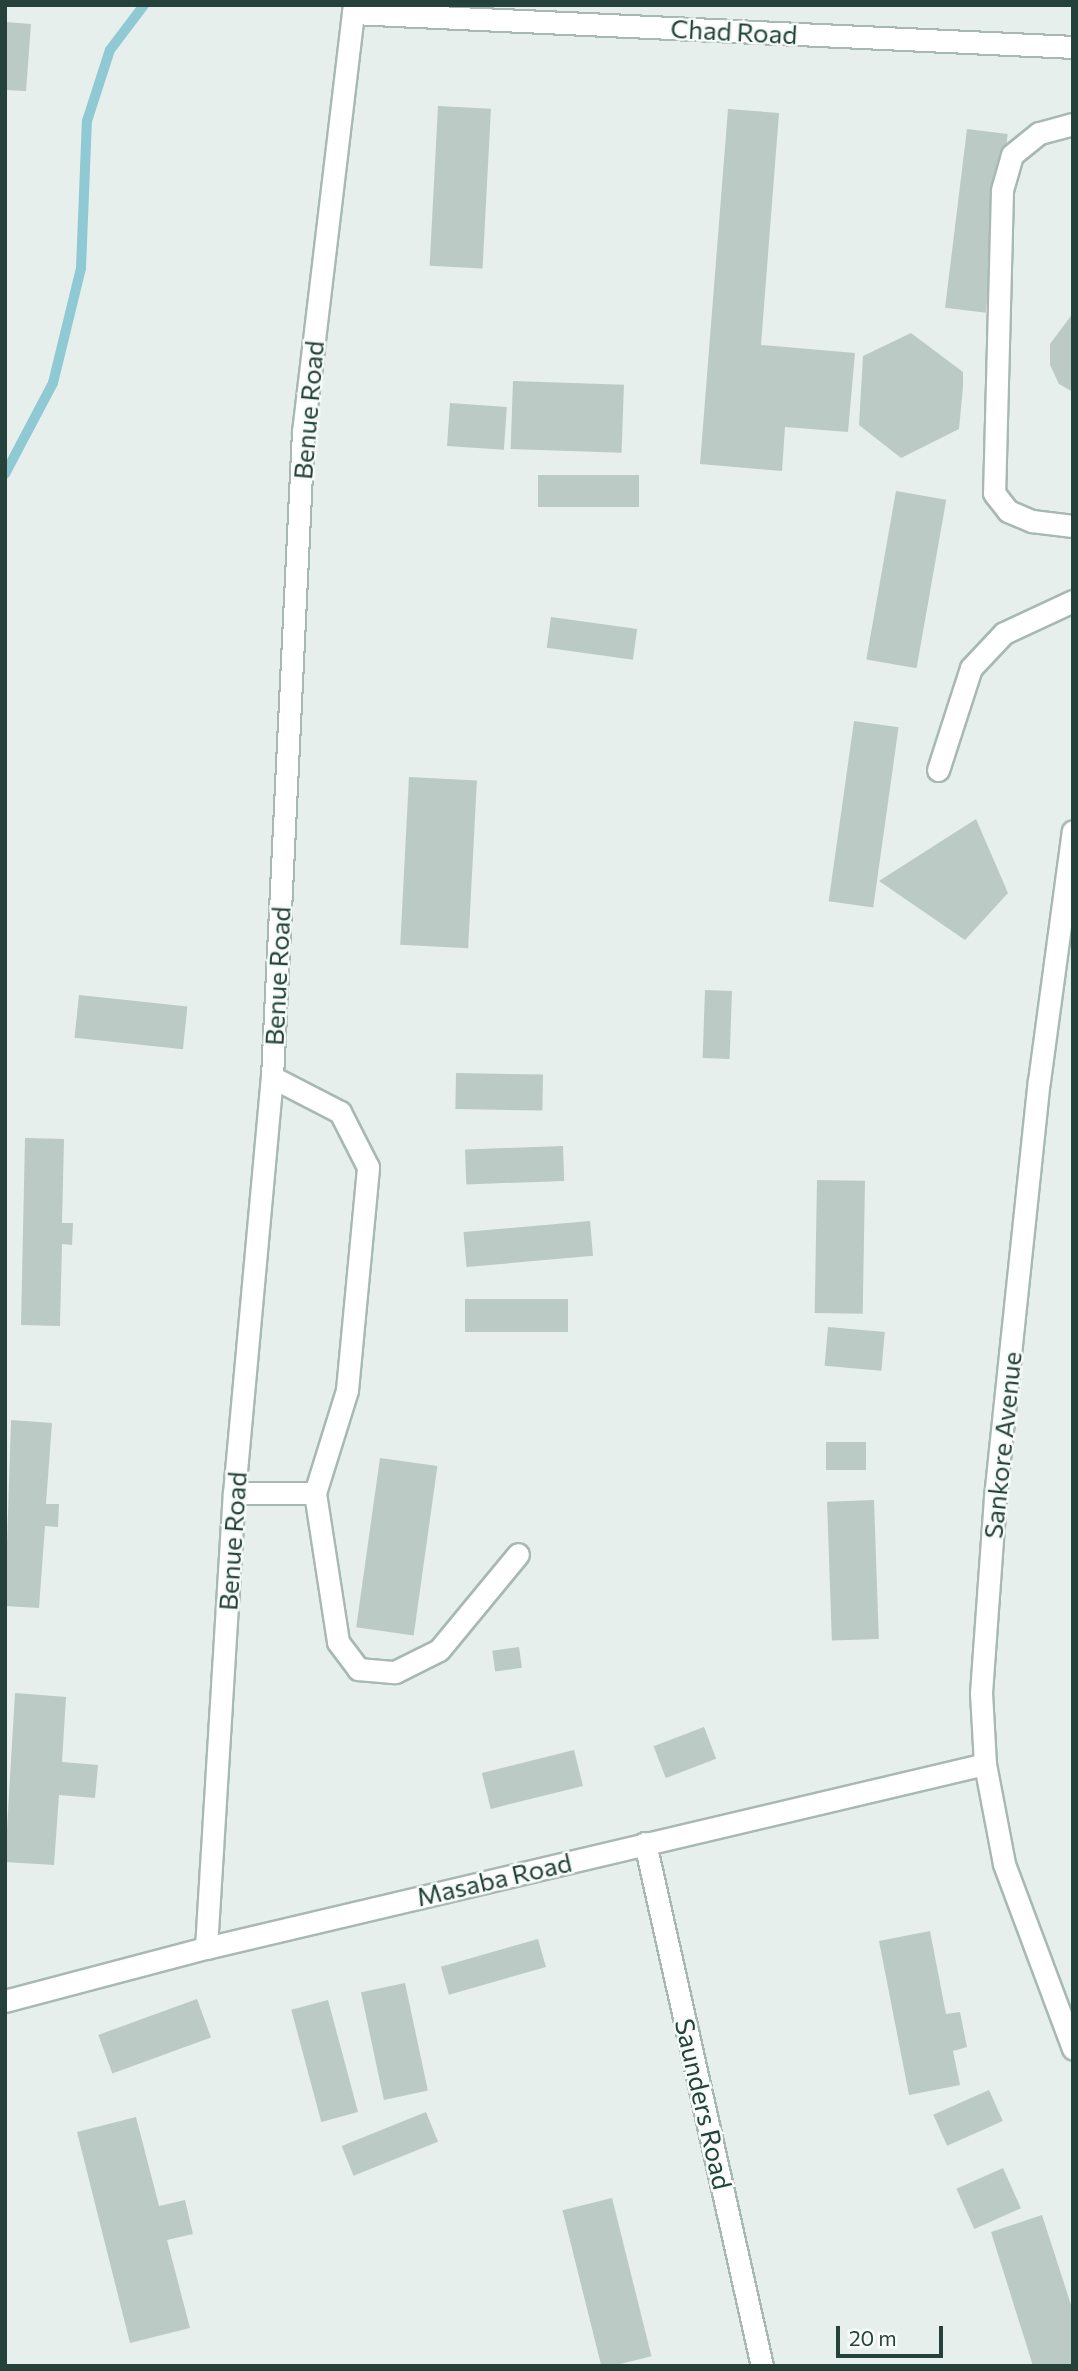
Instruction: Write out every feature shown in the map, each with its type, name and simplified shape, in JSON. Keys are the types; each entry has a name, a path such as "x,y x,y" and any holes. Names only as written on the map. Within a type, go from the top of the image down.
{"street":[{"name":"Chad Road","path":"354,9 1073,47"},
{"name":"Benue Road","path":"206,1948 234,1493 272,1077 303,432 354,9"},
{"path":"1073,124 1039,133 1012,155 1002,191 994,493 1008,511 1032,521 1073,526"},
{"path":"938,771 971,668 1004,634 1073,601"},
{"name":"Sankore Avenue","path":"1073,831 1039,1081 995,1497 981,1693 985,1764 1004,1864 1073,2049"},
{"path":"272,1077 340,1112 368,1167 347,1390 315,1493 338,1642 358,1669 395,1672 439,1650 518,1554"},
{"path":"234,1493 315,1493"},
{"name":"Masaba Road","path":"5,2001 206,1948 985,1764"},
{"name":"Saunders Road","path":"645,1843 762,2366"}],"building":[{"path":"5,22 31,24 26,91 5,90"},
{"path":"438,106 491,109 483,269 430,266"},
{"path":"728,109 779,113 761,345 855,353 848,432 785,427 782,471 700,464"},
{"path":"967,129 1008,134 986,313 945,308"},
{"path":"1073,313 1073,392 1059,384 1050,365 1050,344"},
{"path":"911,333 963,372 963,387 959,429 901,458 859,425 863,356"},
{"path":"513,381 624,385 622,453 511,449"},
{"path":"450,403 507,407 504,450 447,446"},
{"path":"538,475 639,475 639,507 538,507"},
{"path":"896,491 946,500 917,668 866,659"},
{"path":"551,617 637,629 633,660 547,648"},
{"path":"854,721 899,727 873,907 829,901"},
{"path":"409,777 477,781 468,948 400,945"},
{"path":"976,819 1008,893 965,940 879,881"},
{"path":"705,990 732,991 730,1059 703,1058"},
{"path":"79,995 187,1006 183,1049 75,1038"},
{"path":"456,1073 543,1075 542,1111 455,1109"},
{"path":"25,1138 64,1139 62,1223 73,1223 72,1245 62,1244 60,1326 21,1325"},
{"path":"563,1146 564,1181 466,1184 465,1149"},
{"path":"817,1180 865,1181 863,1314 815,1313"},
{"path":"590,1221 593,1256 467,1267 463,1232"},
{"path":"465,1299 568,1299 568,1332 465,1332"},
{"path":"828,1327 885,1332 881,1371 825,1366"},
{"path":"11,1420 52,1423 46,1504 59,1504 58,1527 45,1526 39,1608 5,1606"},
{"path":"826,1442 866,1442 866,1470 826,1470"},
{"path":"380,1458 437,1466 414,1635 356,1627"},
{"path":"874,1500 879,1639 832,1641 827,1502"},
{"path":"519,1647 522,1668 495,1672 492,1651"},
{"path":"15,1693 66,1697 62,1762 98,1765 95,1798 59,1795 54,1865 5,1862"},
{"path":"704,1727 716,1759 666,1778 654,1746"},
{"path":"574,1750 583,1786 491,1809 482,1773"},
{"path":"930,1931 946,2014 960,2012 967,2047 953,2051 960,2085 909,2095 879,1941"},
{"path":"538,1939 546,1967 449,1995 441,1967"},
{"path":"405,1983 428,2091 384,2100 361,1992"},
{"path":"197,1999 211,2038 112,2073 98,2035"},
{"path":"328,2000 358,2112 321,2122 291,2010"},
{"path":"989,2090 1003,2121 947,2146 933,2115"},
{"path":"426,2112 438,2142 354,2176 342,2146"},
{"path":"136,2117 159,2206 185,2200 193,2234 167,2240 190,2328 130,2343 77,2132"},
{"path":"1003,2168 1021,2208 974,2229 956,2189"},
{"path":"612,2198 651,2356 601,2366 563,2210"},
{"path":"1042,2215 1073,2311 1073,2366 1033,2366 991,2232"}],"waterway":[{"path":"5,474 53,383 81,268 87,121 110,50 144,5"}]}
